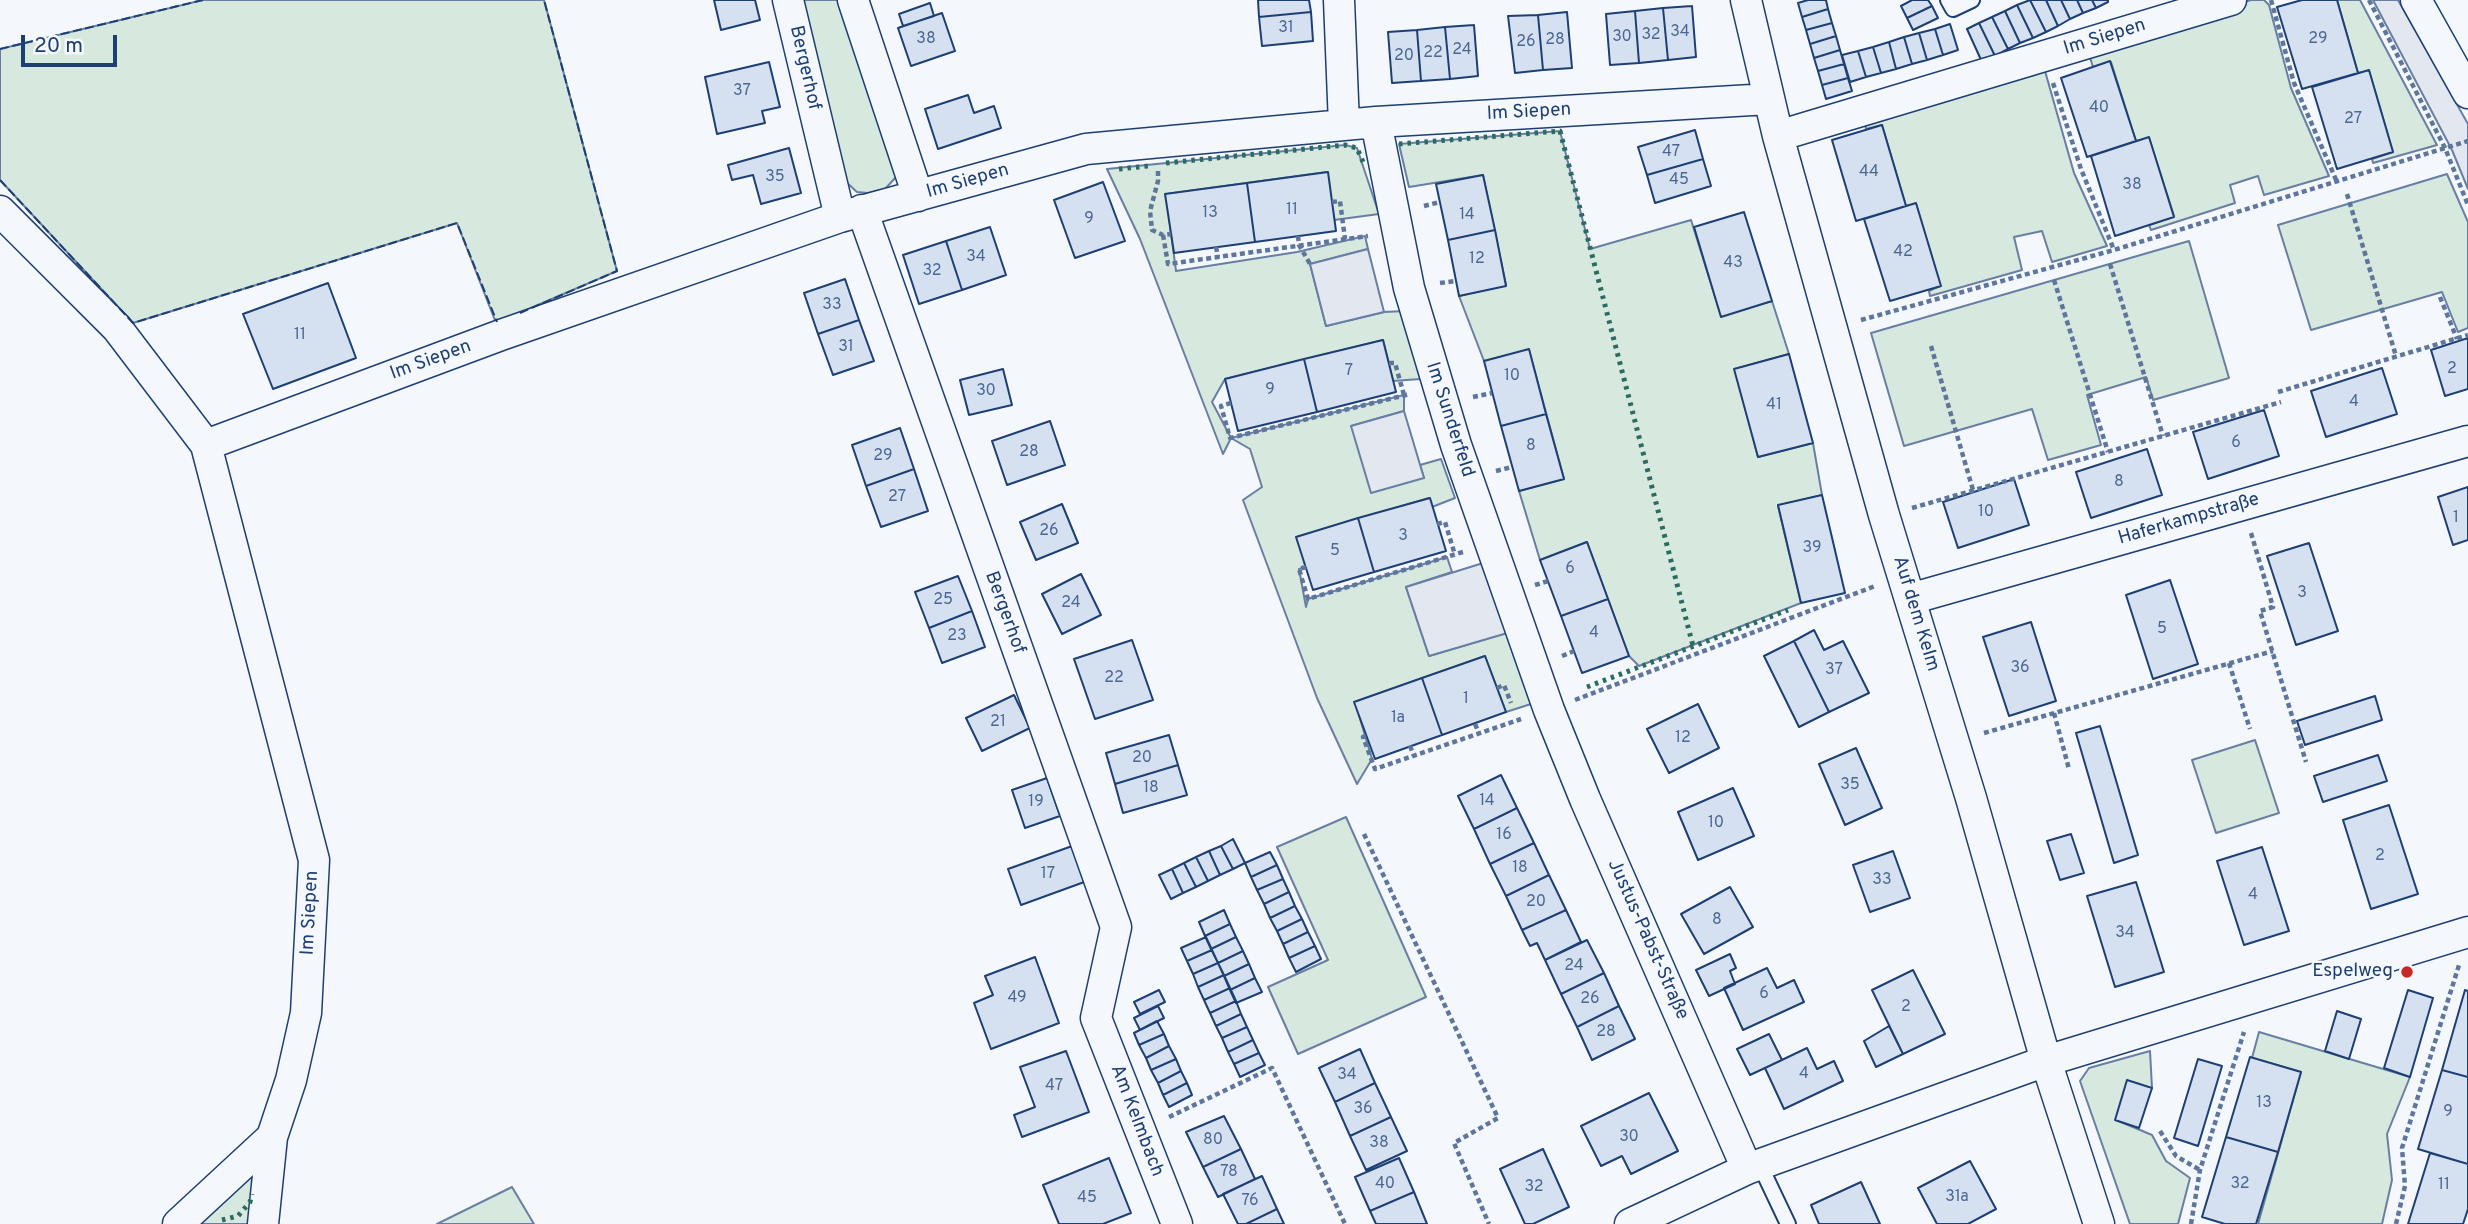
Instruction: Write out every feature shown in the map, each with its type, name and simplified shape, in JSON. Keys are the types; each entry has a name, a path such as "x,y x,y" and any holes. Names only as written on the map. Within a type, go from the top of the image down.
{"street":[{"name":"Bergerhof","path":"788,0 851,214 1116,928 1096,1018"},
{"path":"853,0 918,196"},
{"path":"1339,0 1344,125"},
{"name":"Auf dem Kelm","path":"1746,0 1778,136 1884,516 1954,741 2046,1061 2099,1224"},
{"name":"Im Siepen","path":"1778,136 2231,0"},
{"path":"2416,0 2468,93"},
{"name":"Im Siepen","path":"205,445 500,335 851,214 1086,149 1376,122 1769,99"},
{"name":"Im Sunderfeld","path":"1376,122 1409,288 1455,445 1549,710"},
{"name":"Im Siepen","path":"0,211 117,328 205,445 314,860 306,1013 291,1080 272,1137 263,1224"},
{"name":"Haferkampstraße","path":"1907,587 2243,505 2468,441"},
{"name":"Justus-Pabst-Straße","path":"1549,710 1585,799 1754,1167"},
{"path":"1637,1222 1754,1167 2046,1061 2461,934"},
{"name":"Am Kelmbach","path":"1096,1018 1177,1224"},
{"name":"Im Siepen","path":"178,1224 272,1137"}],"lane":[{"path":"1948,0 1953,9 1972,0"},
{"path":"1754,1167 1788,1224"}],"path":[{"path":"2271,0 2294,83 2337,182"},
{"path":"2369,0 2445,148 2468,205"},
{"path":"2045,57 2081,169 2114,250"},
{"path":"1831,328 2114,250 2468,141"},
{"path":"1156,142 1158,181 1150,211 1152,230 1163,235 1171,234"},
{"path":"2347,194 2396,356"},
{"path":"1332,202 1340,201 1345,239"},
{"path":"1163,235 1168,264 1397,231"},
{"path":"1298,236 1299,246 1310,264"},
{"path":"1216,247 1218,257"},
{"path":"2110,264 2163,436"},
{"path":"2054,280 2108,452"},
{"path":"2440,297 2457,338"},
{"path":"2278,392 2468,335"},
{"path":"1931,346 1973,490"},
{"path":"1389,363 1395,363 1404,396"},
{"path":"1231,403 1221,406 1230,438 1438,386"},
{"path":"1884,516 2281,402"},
{"path":"2243,505 2273,607 2260,611 2306,762"},
{"path":"1437,524 1446,522 1455,555"},
{"path":"1306,567 1299,569 1308,599 1490,543"},
{"path":"1413,561 1415,567"},
{"path":"1344,581 1348,587"},
{"path":"1366,736 1363,737 1375,769 1907,587"},
{"path":"1954,741 2273,651"},
{"path":"2230,663 2250,729"},
{"path":"1497,688 1504,685 1517,720"},
{"path":"2054,713 2069,769"},
{"path":"1475,724 1479,733"},
{"path":"1410,746 1414,756"},
{"path":"1364,834 1499,1118 1454,1143 1489,1224"},
{"path":"2396,1224 2405,1186 2402,1148 2460,967 2461,934"},
{"path":"2191,1224 2200,1170 2255,998"},
{"path":"1140,1131 1272,1068 1345,1224"},
{"path":"2160,1131 2176,1156 2200,1170"}],"shaded area":[{"path":"203,0 544,0 617,271 496,323 457,223 133,323 0,180 0,49"},
{"path":"802,0 840,0 894,157 896,177 885,189 868,193 857,192 845,181"},
{"path":"2251,0 2264,0 2269,5 2291,88 2329,176 2264,195 2258,176 2230,185 2235,203 2151,230 2149,225 2174,216 2149,138 2136,141 2111,62 2093,67 2088,51"},
{"path":"2337,0 2360,0 2437,145 2373,163 2372,159 2393,152 2369,71 2358,73"},
{"path":"2373,0 2398,0 2468,124 2468,189 2452,150"},
{"path":"2043,64 2074,173 2107,246 2052,262 2042,231 2014,237 2022,270 1930,296 1929,291 1940,286 1916,204 1906,206 1882,125 1866,129 1863,116"},
{"path":"1560,131 1590,249 1691,220 1721,316 1772,301 1789,354 1735,369 1758,457 1813,443 1822,495 1778,506 1801,603 1639,666 1629,656 1587,542 1540,560 1519,491 1564,479 1529,350 1484,361 1459,296 1506,285 1483,175 1409,187 1399,144"},
{"path":"1345,145 1357,148 1379,214 1334,220 1327,172 1166,194 1176,271 1297,252 1365,236 1368,249 1310,264 1326,326 1384,312 1405,311 1420,379 1393,381 1383,340 1225,379 1212,402 1231,438 1223,454 1140,239 1107,169"},
{"path":"2447,174 2468,222 2468,328 2458,332 2442,292 2311,330 2278,225"},
{"path":"2189,241 2229,378 2153,400 2146,377 2087,395 2101,445 2048,460 2032,409 1904,446 1871,333"},
{"path":"1368,249 1384,312 1326,326 1310,264"},
{"path":"1404,395 1404,411 1351,426 1424,478 1420,465 1441,459 1455,498 1432,507 1429,498 1297,537 1306,567 1299,569 1306,607 1308,599 1447,557 1452,572 1406,587 1429,656 1506,633 1531,704 1506,712 1485,656 1355,702 1372,759 1357,784 1317,698 1243,500 1262,487 1250,449 1231,438"},
{"path":"1404,411 1424,478 1371,493 1351,426"},
{"path":"1496,559 1521,629 1429,656 1406,587"},
{"path":"2255,740 2279,813 2216,833 2192,760"},
{"path":"1346,817 1426,997 1298,1054 1268,987 1328,960 1277,847"},
{"path":"2259,1032 2410,1077 2387,1134 2392,1180 2382,1224 2258,1224 2301,1072 2252,1058"},
{"path":"2150,1051 2152,1088 2116,1120 2152,1135 2166,1161 2190,1178 2178,1224 2130,1224 2080,1081 2089,1068"},
{"path":"272,1137 263,1224 178,1224"},
{"path":"512,1187 534,1224 437,1224"}],"building":[{"path":"714,0 755,0 760,20 721,30"},
{"path":"1258,0 1309,0 1311,12 1259,17"},
{"path":"1826,0 1828,9 1802,17 1798,3"},
{"path":"1912,0 1928,0 1932,6 1907,18 1901,6"},
{"path":"2030,0 2046,0 2058,26 2046,32"},
{"path":"2030,0 2046,32 2033,38 2017,5"},
{"path":"2046,0 2061,0 2070,19 2058,26"},
{"path":"2061,0 2077,0 2083,13 2070,19"},
{"path":"2077,0 2092,0 2096,8 2083,13"},
{"path":"2092,0 2108,0 2108,2 2096,8"},
{"path":"2302,0 2337,0 2358,73 2302,89 2277,7"},
{"path":"930,3 934,16 903,26 899,14"},
{"path":"2017,5 2033,38 2020,43 2005,11"},
{"path":"1692,6 1696,57 1668,60 1663,8"},
{"path":"1932,6 1938,18 1913,30 1907,18"},
{"path":"1663,8 1668,60 1639,63 1635,11"},
{"path":"1828,9 1832,23 1806,30 1802,17"},
{"path":"1635,11 1639,63 1610,65 1606,14"},
{"path":"2005,11 2020,43 2008,49 1992,17"},
{"path":"1311,12 1313,41 1262,46 1259,17"},
{"path":"1567,12 1572,68 1543,70 1538,15"},
{"path":"942,13 955,51 911,66 898,28"},
{"path":"1538,15 1543,70 1515,73 1508,16"},
{"path":"1992,17 2008,49 1995,56 1979,23"},
{"path":"1832,23 1836,36 1810,44 1806,30"},
{"path":"1979,23 1995,56 1982,62 1967,29"},
{"path":"1950,24 1958,50 1943,55 1935,29"},
{"path":"1474,25 1478,76 1450,79 1445,27"},
{"path":"1445,27 1450,79 1421,81 1417,30"},
{"path":"1935,29 1943,55 1927,60 1919,33"},
{"path":"1417,30 1421,81 1392,83 1388,32"},
{"path":"1919,33 1927,60 1912,64 1904,37"},
{"path":"1836,36 1840,50 1814,58 1810,44"},
{"path":"1904,37 1912,64 1896,69 1889,42"},
{"path":"1889,42 1896,69 1881,73 1873,47"},
{"path":"1873,47 1881,73 1866,77 1858,51"},
{"path":"1840,50 1844,64 1818,71 1814,58"},
{"path":"1858,51 1866,77 1850,82 1842,55"},
{"path":"2110,61 2136,141 2087,157 2061,78"},
{"path":"769,62 780,107 762,111 765,123 717,134 705,77"},
{"path":"1844,64 1848,78 1822,85 1818,71"},
{"path":"2369,70 2393,152 2337,169 2312,87"},
{"path":"1848,78 1852,91 1826,99 1822,85"},
{"path":"968,95 974,113 994,106 1001,128 938,149 925,109"},
{"path":"1882,125 1906,206 1856,221 1832,140"},
{"path":"1695,130 1703,159 1647,175 1638,147"},
{"path":"2149,137 2174,217 2115,236 2091,156"},
{"path":"789,148 801,193 761,204 753,175 732,180 728,165"},
{"path":"1703,159 1711,186 1655,203 1647,175"},
{"path":"1328,172 1336,231 1255,242 1247,183"},
{"path":"1483,175 1495,230 1448,240 1436,184"},
{"path":"1103,182 1125,241 1075,258 1054,200"},
{"path":"1247,183 1255,242 1174,253 1165,194"},
{"path":"1916,203 1941,286 1890,301 1864,219"},
{"path":"1744,212 1772,301 1721,317 1694,227"},
{"path":"990,227 1006,275 962,290 946,241"},
{"path":"1495,230 1506,286 1459,296 1448,240"},
{"path":"946,241 962,290 919,304 903,255"},
{"path":"845,279 859,320 818,334 804,293"},
{"path":"328,283 356,358 273,389 243,314"},
{"path":"859,320 874,361 833,375 818,334"},
{"path":"2468,338 2468,389 2445,396 2431,350"},
{"path":"1383,340 1396,392 1317,412 1304,359"},
{"path":"1529,349 1546,414 1501,426 1484,361"},
{"path":"1789,354 1813,443 1758,457 1734,369"},
{"path":"1304,359 1317,412 1238,431 1225,379"},
{"path":"2382,368 2397,414 2326,437 2311,391"},
{"path":"1003,369 1012,405 969,415 960,380"},
{"path":"2264,410 2279,456 2208,479 2193,432"},
{"path":"1546,414 1564,479 1519,491 1501,426"},
{"path":"1050,421 1065,465 1007,485 992,441"},
{"path":"900,428 914,469 866,486 852,445"},
{"path":"2147,449 2162,495 2091,518 2076,472"},
{"path":"914,469 928,511 881,527 866,486"},
{"path":"2014,479 2029,525 1958,548 1943,502"},
{"path":"2468,487 2468,540 2453,545 2438,497"},
{"path":"1822,495 1845,593 1801,603 1778,505"},
{"path":"1430,498 1446,551 1374,572 1358,518"},
{"path":"1062,504 1078,543 1036,560 1020,522"},
{"path":"1358,518 1374,572 1313,590 1296,537"},
{"path":"1587,542 1608,599 1561,616 1540,560"},
{"path":"2309,543 2338,631 2296,645 2267,556"},
{"path":"1081,574 1101,615 1062,634 1042,594"},
{"path":"958,576 972,611 929,628 915,592"},
{"path":"2170,580 2198,664 2153,679 2126,595"},
{"path":"1608,599 1629,656 1582,673 1561,616"},
{"path":"972,611 985,647 942,663 929,628"},
{"path":"2031,622 2056,701 2009,716 1983,637"},
{"path":"1814,630 1824,650 1843,641 1869,693 1829,712 1794,641"},
{"path":"1132,640 1153,700 1095,719 1074,659"},
{"path":"1794,641 1829,712 1799,727 1764,656"},
{"path":"1485,656 1506,712 1442,735 1422,678"},
{"path":"1422,678 1442,735 1375,759 1354,702"},
{"path":"1014,695 1030,728 982,751 966,718"},
{"path":"2375,696 2382,720 2305,745 2297,721"},
{"path":"1698,704 1719,748 1669,773 1647,729"},
{"path":"2100,726 2138,855 2114,863 2076,733"},
{"path":"1169,735 1178,765 1115,784 1106,753"},
{"path":"1856,748 1882,808 1845,825 1819,764"},
{"path":"2378,755 2387,781 2323,802 2314,776"},
{"path":"1178,765 1187,795 1123,813 1115,784"},
{"path":"1501,775 1517,808 1474,829 1458,796"},
{"path":"1047,778 1060,816 1025,828 1012,790"},
{"path":"1733,788 1754,836 1698,860 1678,812"},
{"path":"2389,805 2418,894 2371,909 2343,820"},
{"path":"1517,808 1534,843 1490,864 1474,829"},
{"path":"2071,834 2084,873 2060,880 2047,841"},
{"path":"1233,839 1245,863 1233,869 1221,846"},
{"path":"1534,843 1549,875 1506,896 1490,864"},
{"path":"1075,845 1087,881 1021,905 1008,869"},
{"path":"1221,846 1233,869 1220,875 1209,851"},
{"path":"2262,847 2289,931 2244,945 2217,861"},
{"path":"1209,851 1220,875 1208,881 1196,857"},
{"path":"1893,851 1910,898 1870,912 1853,865"},
{"path":"1270,852 1277,865 1251,877 1245,863"},
{"path":"1196,857 1208,881 1196,887 1184,863"},
{"path":"1184,863 1196,887 1183,893 1172,869"},
{"path":"1277,865 1283,879 1257,890 1251,877"},
{"path":"1172,869 1183,893 1171,899 1159,875"},
{"path":"1549,875 1566,910 1522,930 1506,896"},
{"path":"1283,879 1289,892 1264,904 1257,890"},
{"path":"2136,882 2164,972 2115,987 2087,896"},
{"path":"1730,887 1753,927 1704,954 1681,914"},
{"path":"1289,892 1295,906 1270,918 1264,904"},
{"path":"1295,906 1302,919 1277,931 1270,918"},
{"path":"1224,910 1230,924 1205,936 1199,922"},
{"path":"1566,910 1581,942 1545,960 1537,943 1530,946 1522,930"},
{"path":"1302,919 1308,932 1283,944 1277,931"},
{"path":"1230,924 1236,937 1211,949 1205,936"},
{"path":"1308,932 1315,946 1289,958 1283,944"},
{"path":"1206,937 1212,950 1187,961 1181,948"},
{"path":"1236,937 1243,951 1218,963 1211,949"},
{"path":"1587,940 1604,973 1561,994 1545,960"},
{"path":"1315,946 1321,959 1296,972 1289,958"},
{"path":"1212,950 1218,963 1193,974 1187,961"},
{"path":"1243,951 1249,964 1224,976 1218,963"},
{"path":"1730,954 1736,968 1730,971 1735,984 1709,996 1696,970"},
{"path":"1035,957 1059,1023 991,1049 974,1003 993,995 985,976"},
{"path":"1218,963 1224,975 1198,987 1193,974"},
{"path":"1249,964 1255,978 1230,990 1224,976"},
{"path":"1767,968 1777,988 1794,980 1804,1002 1743,1030 1724,988"},
{"path":"1913,970 1945,1034 1903,1054 1872,990"},
{"path":"1604,973 1619,1006 1577,1027 1561,994"},
{"path":"1224,975 1230,988 1204,1000 1198,987"},
{"path":"1255,978 1262,992 1236,1003 1230,990"},
{"path":"1230,988 1236,1001 1210,1013 1204,1000"},
{"path":"1159,990 1165,1002 1140,1014 1134,1002"},
{"path":"2408,990 2433,998 2410,1077 2384,1068"},
{"path":"2465,990 2468,991 2468,1077 2442,1070"},
{"path":"1236,1001 1241,1014 1216,1026 1210,1013"},
{"path":"1158,1006 1164,1018 1140,1030 1134,1018"},
{"path":"1619,1006 1635,1039 1592,1060 1577,1027"},
{"path":"2337,1011 2361,1019 2349,1059 2325,1051"},
{"path":"1241,1014 1247,1027 1222,1038 1216,1026"},
{"path":"1157,1021 1164,1034 1139,1045 1134,1033"},
{"path":"1889,1026 1903,1054 1876,1067 1864,1041"},
{"path":"1247,1027 1253,1040 1228,1052 1222,1038"},
{"path":"1164,1034 1169,1046 1146,1058 1139,1045"},
{"path":"1769,1034 1782,1060 1750,1075 1737,1049"},
{"path":"1253,1040 1259,1053 1234,1064 1228,1052"},
{"path":"1169,1046 1176,1059 1151,1070 1146,1058"},
{"path":"1807,1048 1817,1069 1834,1061 1843,1081 1784,1109 1765,1068"},
{"path":"1360,1049 1375,1083 1335,1102 1319,1068"},
{"path":"1066,1051 1089,1112 1022,1137 1014,1115 1035,1107 1020,1067"},
{"path":"1259,1053 1265,1065 1240,1077 1234,1064"},
{"path":"2250,1057 2301,1072 2278,1152 2226,1137"},
{"path":"1176,1059 1181,1071 1158,1083 1151,1070"},
{"path":"2198,1059 2222,1066 2198,1146 2174,1138"},
{"path":"2442,1070 2468,1077 2468,1164 2418,1149"},
{"path":"1181,1071 1187,1083 1163,1095 1158,1083"},
{"path":"2127,1080 2152,1088 2139,1128 2115,1120"},
{"path":"1187,1083 1192,1095 1169,1107 1163,1095"},
{"path":"1375,1083 1391,1117 1350,1136 1335,1102"},
{"path":"1649,1093 1678,1151 1631,1174 1622,1156 1601,1166 1581,1126"},
{"path":"1224,1116 1241,1149 1203,1167 1186,1132"},
{"path":"1391,1117 1407,1151 1366,1170 1350,1136"},
{"path":"2226,1137 2278,1152 2256,1224 2225,1224 2202,1217"},
{"path":"1241,1149 1255,1179 1218,1197 1203,1167"},
{"path":"1543,1149 1569,1207 1533,1224 1525,1224 1500,1169"},
{"path":"2430,1153 2468,1164 2468,1209 2463,1224 2408,1224"},
{"path":"1109,1158 1131,1213 1103,1224 1059,1224 1043,1185"},
{"path":"1399,1158 1414,1192 1370,1211 1355,1177"},
{"path":"1970,1161 1996,1209 1968,1224 1937,1224 1918,1188"},
{"path":"1262,1176 1277,1209 1246,1224 1238,1224 1223,1194"},
{"path":"1861,1182 1880,1224 1819,1224 1811,1205"},
{"path":"1414,1192 1427,1224 1376,1224 1370,1211"},
{"path":"1277,1209 1284,1224 1246,1224"}],"hedge":[{"path":"1399,144 1560,131 1693,646"},
{"path":"1166,163 1345,145 1357,148 1363,162"},
{"path":"1119,169 1148,166"},
{"path":"1587,687 1788,610"},
{"path":"222,1220 238,1216 250,1202 252,1194"}],"fence":[{"path":"0,49 203,0"},
{"path":"520,313 617,271 544,0"},
{"path":"0,180 133,323 457,223 497,322"}],"place":[{"name":"Espelweg","path":"2407,972"}]}
